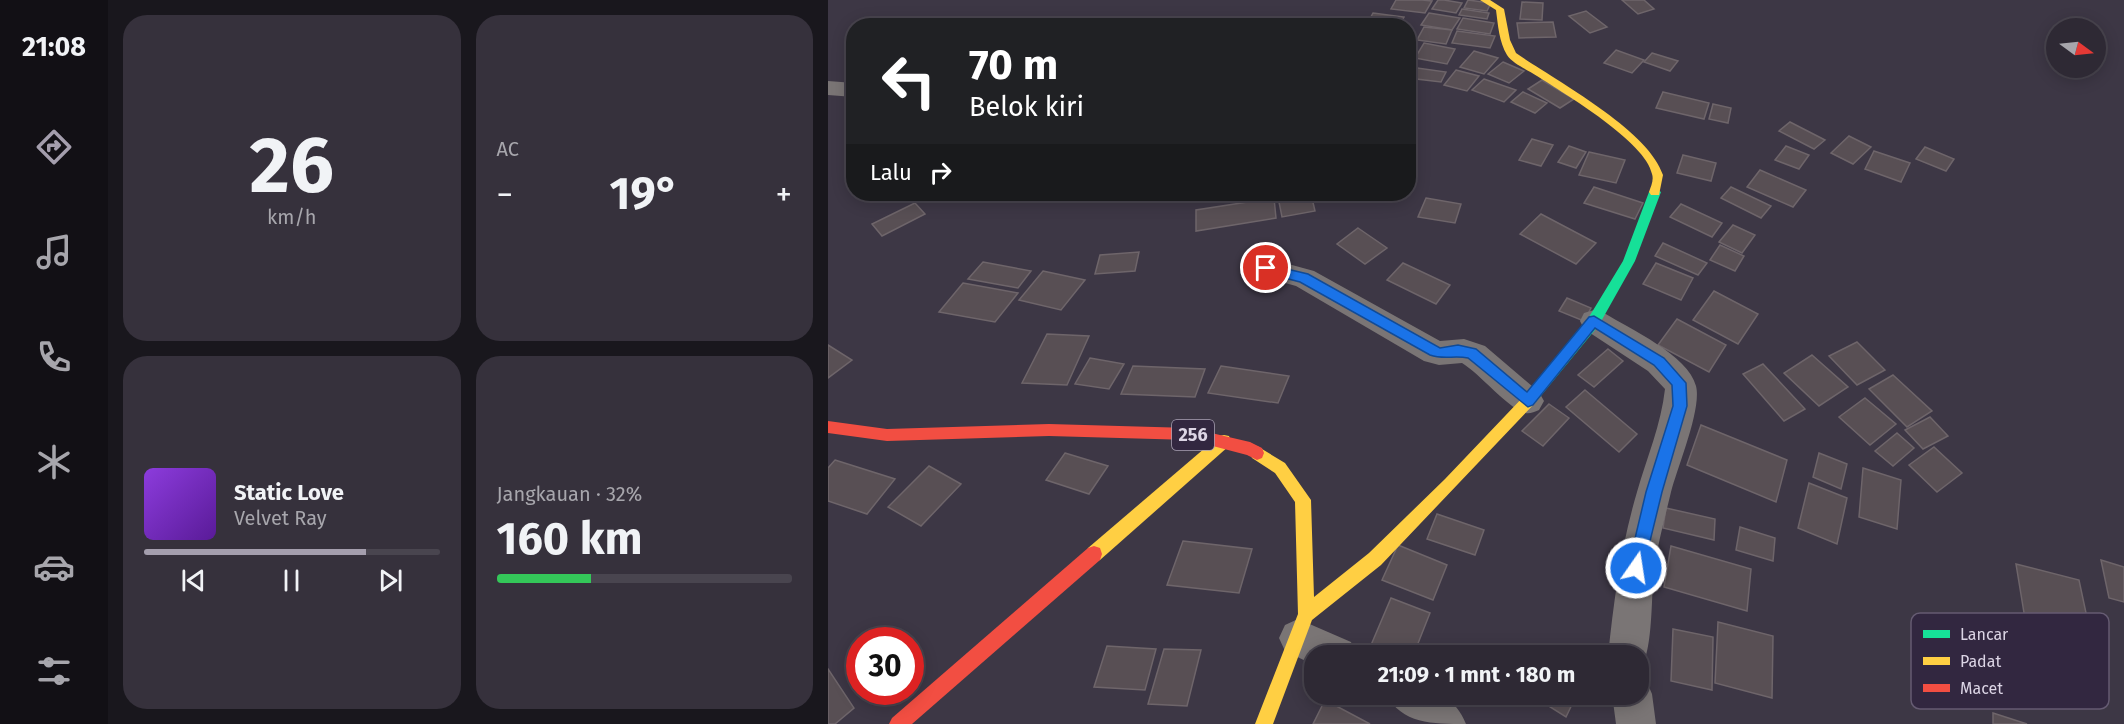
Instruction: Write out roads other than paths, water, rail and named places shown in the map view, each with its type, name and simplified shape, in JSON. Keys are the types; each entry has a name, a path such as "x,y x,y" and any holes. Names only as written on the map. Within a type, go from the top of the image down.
{"street":[{"path":"1324,645 1302,626 1375,559 1450,484 1528,401 1594,321 1629,261 1658,185 1657,170 1648,156 1624,133 1512,55 1505,40 1500,9 1484,0"},
{"path":"828,88 846,89"},
{"path":"1266,268 1304,278 1442,354 1458,350 1472,353 1528,401"},
{"path":"1594,321 1659,362 1670,371 1681,387 1678,415 1654,492 1636,568 1628,645"},
{"name":"256","path":"828,427 887,435 1049,430 1190,434 1250,449 1280,468 1303,500 1302,626 1264,724"},
{"path":"898,724 1224,441"},
{"path":"1421,705 1446,724"},
{"path":"1633,705 1636,724"}]}
